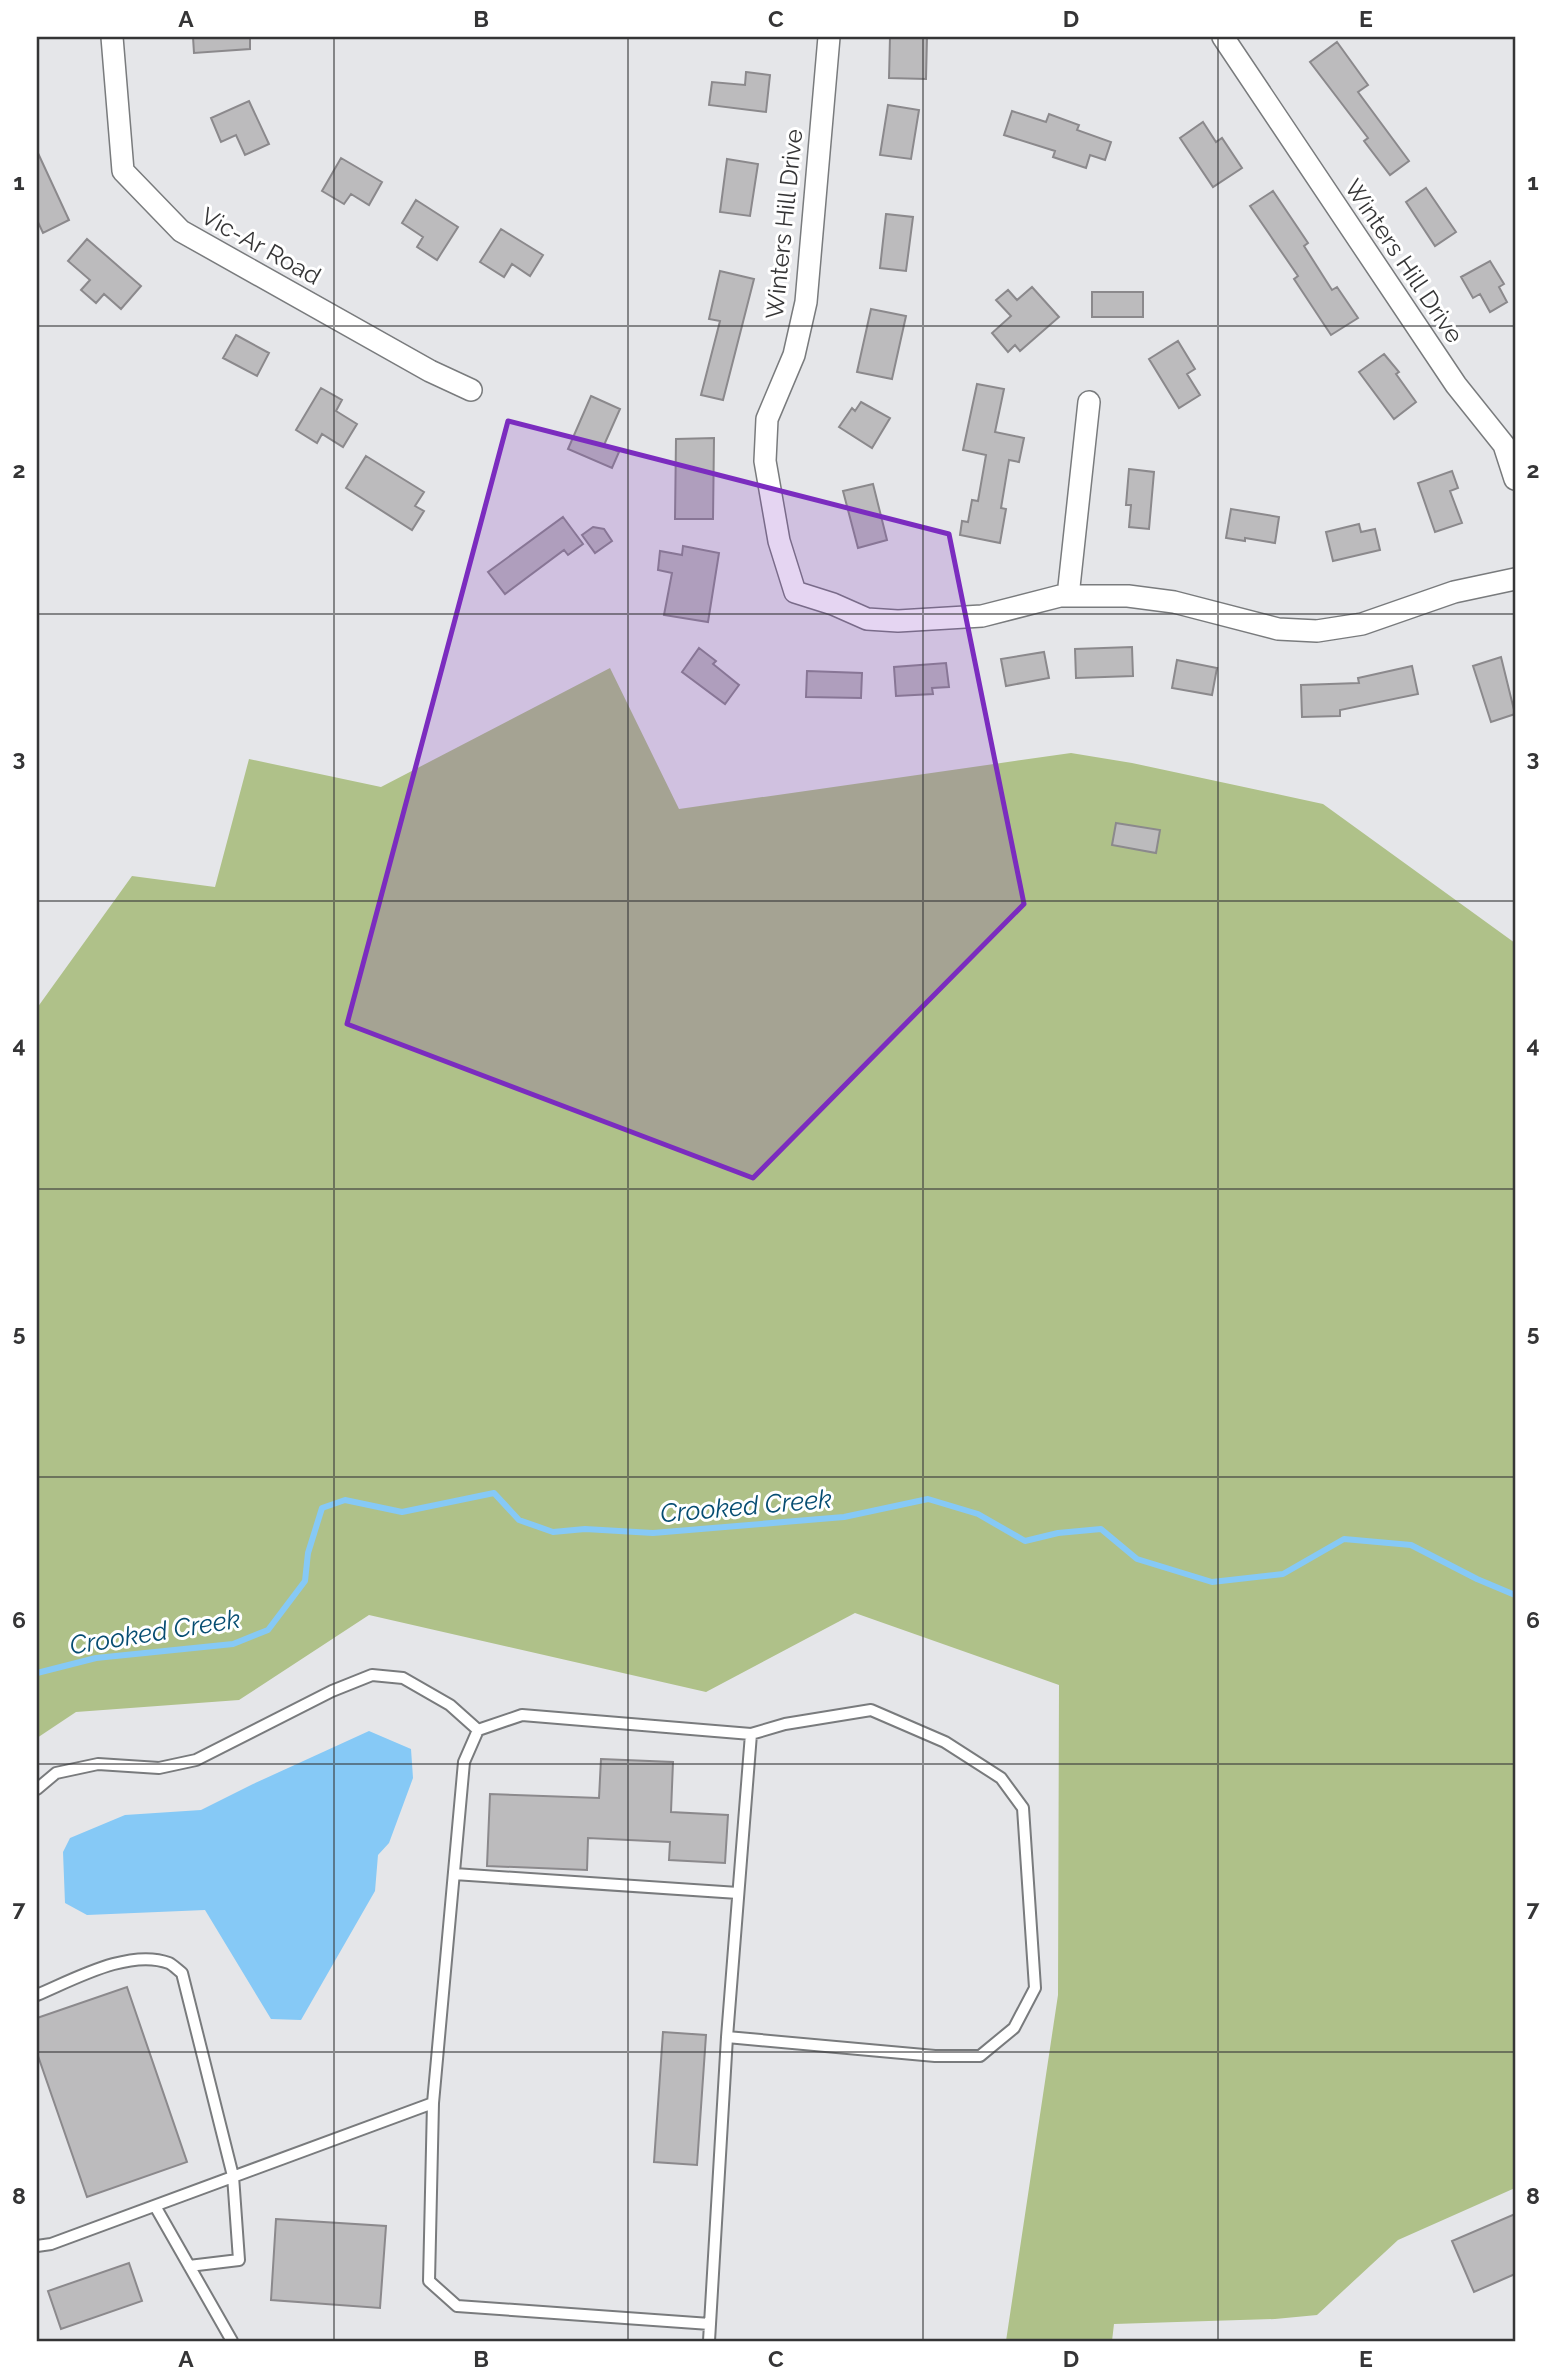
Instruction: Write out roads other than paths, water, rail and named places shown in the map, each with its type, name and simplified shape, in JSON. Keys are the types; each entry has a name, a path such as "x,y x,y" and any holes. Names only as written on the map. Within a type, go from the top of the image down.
{"street":[{"name":"Vic-Ar Road","path":"112,37 123,171 181,232 430,371 471,390"},
{"name":"Winters Hill Drive","path":"829,37 806,302 794,355 766,418 765,461 779,541 795,592 833,604 867,619 898,621 982,616 1060,596 1128,596 1174,602 1278,629 1317,631 1362,624 1454,592 1515,579"},
{"name":"Winters Hill Drive","path":"1223,37 1456,385 1504,445 1515,479"},
{"path":"1068,596 1088,401"}],"lane":[{"path":"37,1790 56,1773 97,1764 159,1768 196,1760 332,1691 372,1675 403,1678 450,1705 478,1730"},
{"path":"709,2325 457,2306 429,2281 433,2102 464,1762 478,1730 522,1715 751,1734 785,1724 871,1710 945,1742 1000,1778 1023,1808 1035,1988 1014,2028 980,2056 935,2056 727,2037"},
{"path":"709,2341 727,2037 751,1734"},
{"path":"454,1874 738,1893"},
{"path":"37,1994 111,1964 146,1959 170,1963 182,1973 233,2176 239,2260 189,2266"},
{"path":"37,2246 51,2244 433,2102"},
{"path":"155,2206 232,2341"}],"water":[{"path":"369,1731 411,1749 413,1778 389,1843 378,1855 375,1891 301,2020 271,2019 205,1910 87,1915 65,1903 63,1852 70,1838 125,1815 201,1810"}],"waterway":[{"name":"Crooked Creek","path":"37,1673 96,1658 233,1644 268,1630 305,1581 308,1553 322,1508 345,1500 402,1512 494,1493 519,1520 553,1532 585,1529 653,1533 844,1517 928,1499 978,1514 1025,1541 1058,1533 1101,1529 1137,1559 1212,1582 1283,1574 1344,1539 1411,1545 1515,1595"}]}
